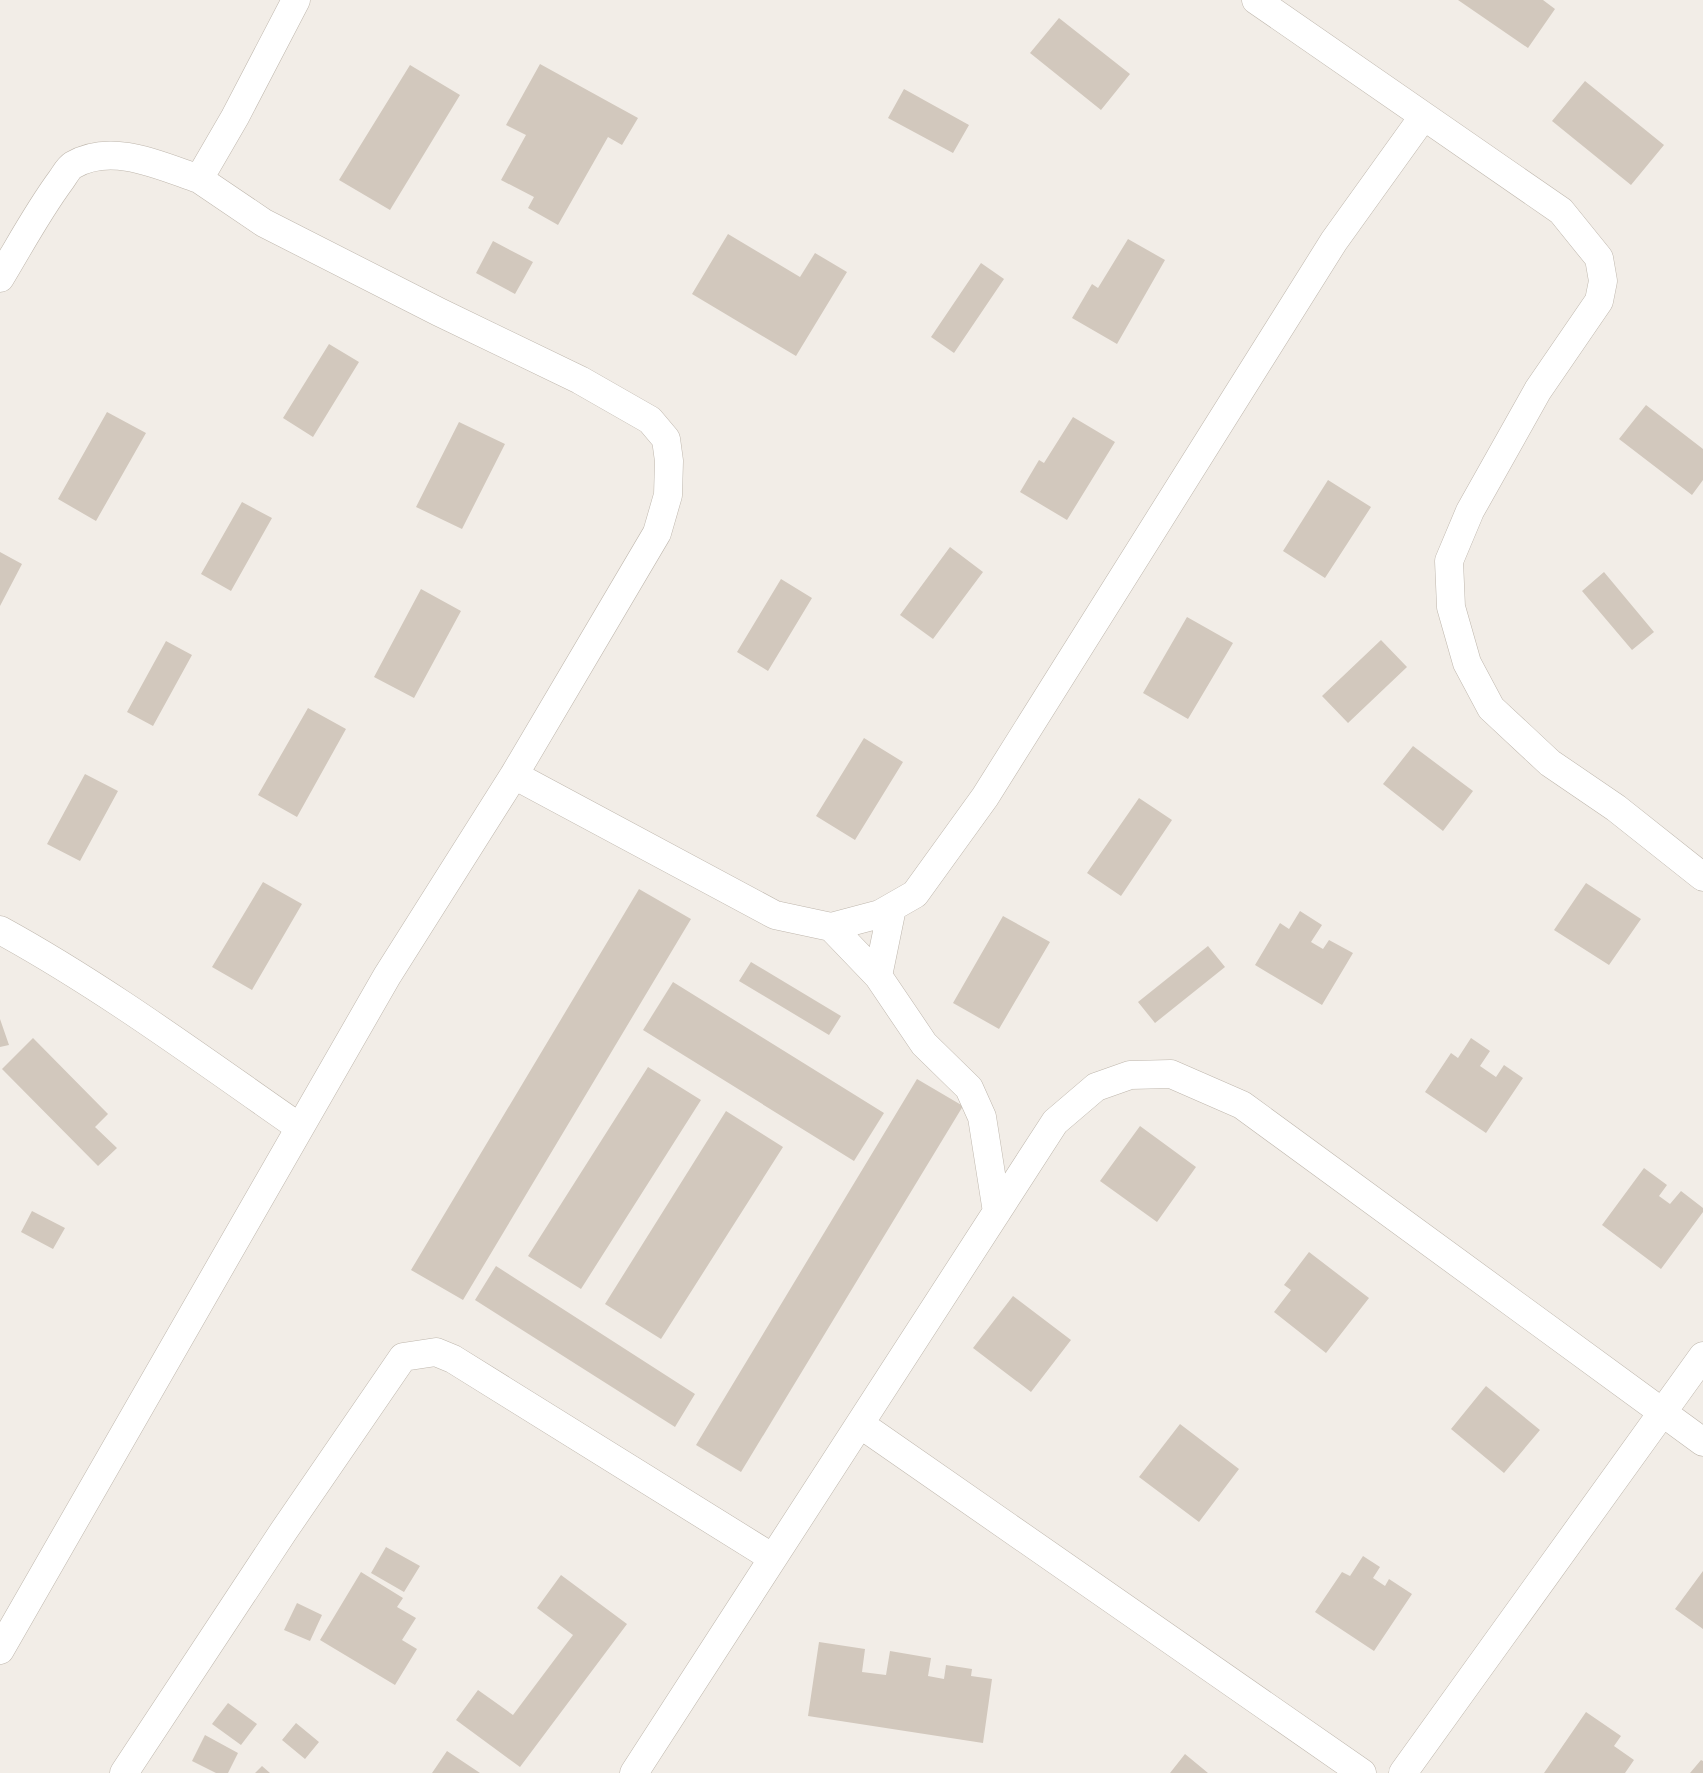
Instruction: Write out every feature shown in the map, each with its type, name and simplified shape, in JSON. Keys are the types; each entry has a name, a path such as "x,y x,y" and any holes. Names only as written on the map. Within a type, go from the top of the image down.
{"street":[{"path":"199,179 235,117 296,0"},
{"path":"1256,0 1423,117 1561,210 1599,258 1603,281 1599,301 1538,390 1470,511 1449,561 1451,607 1467,663 1490,708 1550,763 1616,808 1703,878"},
{"path":"514,775 775,915 831,926 880,914 915,894 985,797 1334,241 1423,117"},
{"path":"0,278 48,197 72,166 93,158 112,156 152,163 199,179 264,223 438,312 580,380 650,420 666,439 669,461 668,495 657,533 514,775 387,976 0,1650"},
{"path":"878,976 892,908"},
{"path":"831,926 878,976 924,1044 969,1088 982,1117 997,1212"},
{"path":"0,930 42,953 131,1011 299,1127"},
{"path":"634,1773 1055,1122 1096,1086 1130,1075 1171,1074 1242,1106 1703,1442"},
{"path":"124,1773 283,1532 403,1357 436,1352 453,1359 773,1558"},
{"path":"1403,1773 1703,1356"},
{"path":"860,1424 1362,1773"}],"building":[{"path":"1458,0 1543,0 1555,9 1528,48"},
{"path":"1059,18 1130,74 1101,110 1030,53"},
{"path":"540,64 638,118 622,145 608,137 558,225 528,208 534,197 501,180 526,135 506,125"},
{"path":"410,65 460,95 390,210 339,180"},
{"path":"1585,81 1664,145 1631,185 1552,121"},
{"path":"904,89 969,125 953,153 888,118"},
{"path":"728,234 800,277 815,253 847,272 796,356 692,294"},
{"path":"1128,239 1165,260 1117,344 1072,318 1092,284 1098,288"},
{"path":"493,241 533,262 515,294 476,273"},
{"path":"981,263 1004,279 954,353 931,337"},
{"path":"329,344 359,362 313,437 283,418"},
{"path":"1646,405 1703,449 1703,480 1692,495 1619,439"},
{"path":"107,412 146,433 96,521 58,499"},
{"path":"1073,417 1115,442 1067,520 1020,492 1039,460 1044,463"},
{"path":"459,422 505,444 462,529 416,507"},
{"path":"1328,480 1371,507 1325,578 1283,551"},
{"path":"242,502 272,518 231,591 201,574"},
{"path":"950,547 983,572 933,639 900,615"},
{"path":"0,552 22,564 0,606"},
{"path":"1604,572 1654,632 1632,650 1582,591"},
{"path":"781,579 812,598 768,671 737,652"},
{"path":"421,589 461,611 414,698 374,677"},
{"path":"1187,617 1233,643 1188,719 1143,693"},
{"path":"1381,640 1407,667 1348,723 1322,696"},
{"path":"166,641 192,655 153,726 127,712"},
{"path":"308,708 346,729 297,817 258,795"},
{"path":"864,738 903,762 855,840 816,816"},
{"path":"1413,746 1473,791 1443,831 1383,784"},
{"path":"85,774 118,791 80,861 47,844"},
{"path":"1139,798 1172,820 1121,896 1087,873"},
{"path":"263,882 302,904 252,990 212,967"},
{"path":"1586,883 1641,919 1609,965 1554,930"},
{"path":"639,889 691,919 463,1300 411,1270"},
{"path":"1300,911 1322,925 1311,942 1323,949 1329,940 1353,953 1322,1005 1255,965 1280,923 1289,929"},
{"path":"1003,916 1050,942 999,1029 953,1003"},
{"path":"1208,946 1225,967 1155,1023 1138,1002"},
{"path":"751,962 841,1016 829,1035 739,981"},
{"path":"673,982 884,1113 854,1161 643,1030"},
{"path":"0,1019 9,1045 0,1047"},
{"path":"33,1038 108,1114 95,1127 117,1148 98,1166 2,1069"},
{"path":"1471,1038 1490,1051 1480,1066 1496,1077 1504,1065 1523,1078 1486,1133 1425,1092 1451,1053 1458,1058"},
{"path":"648,1067 701,1100 581,1289 528,1256"},
{"path":"917,1079 963,1106 741,1472 696,1445"},
{"path":"726,1111 783,1147 661,1339 605,1304"},
{"path":"1140,1126 1196,1167 1157,1222 1100,1181"},
{"path":"1644,1168 1667,1185 1659,1196 1670,1204 1681,1191 1703,1208 1703,1212 1661,1269 1602,1225"},
{"path":"32,1211 65,1228 53,1249 21,1232"},
{"path":"1309,1252 1369,1298 1326,1353 1274,1312 1291,1290 1284,1285"},
{"path":"496,1266 695,1394 675,1427 475,1300"},
{"path":"1013,1296 1071,1340 1031,1392 973,1348"},
{"path":"1486,1386 1540,1430 1504,1473 1451,1429"},
{"path":"1180,1424 1239,1469 1199,1522 1139,1477"},
{"path":"386,1547 420,1566 404,1592 371,1573"},
{"path":"1363,1556 1380,1567 1373,1578 1385,1586 1389,1579 1412,1594 1374,1651 1315,1612 1342,1572 1350,1576"},
{"path":"1703,1571 1703,1629 1675,1609"},
{"path":"361,1572 403,1598 397,1607 416,1618 402,1640 417,1649 395,1685 320,1640"},
{"path":"561,1575 627,1624 520,1767 456,1720 478,1690 513,1715 573,1635 537,1608"},
{"path":"297,1603 322,1615 310,1641 284,1630"},
{"path":"819,1642 865,1649 862,1672 886,1675 890,1651 931,1658 928,1676 944,1679 946,1665 972,1669 971,1676 992,1679 983,1743 808,1716"},
{"path":"228,1703 257,1724 241,1745 212,1724"},
{"path":"1586,1712 1621,1736 1614,1746 1634,1760 1625,1773 1544,1773"},
{"path":"296,1723 319,1742 305,1759 282,1740"},
{"path":"205,1735 238,1753 228,1773 216,1773 192,1761"},
{"path":"447,1751 480,1773 432,1773"},
{"path":"1185,1754 1208,1773 1170,1773"},
{"path":"1701,1760 1703,1761 1703,1773 1690,1773"},
{"path":"262,1766 270,1773 255,1773"}]}
